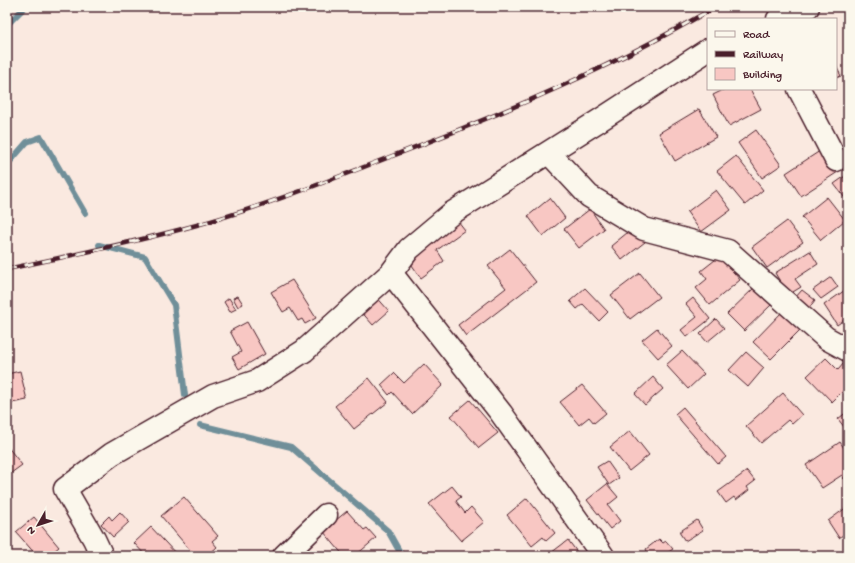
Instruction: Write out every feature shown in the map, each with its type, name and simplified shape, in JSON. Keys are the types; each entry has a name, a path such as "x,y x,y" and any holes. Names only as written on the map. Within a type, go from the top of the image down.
{"street":[{"path":"780,18 808,7"},
{"path":"102,556 87,525 65,489 112,454 213,396 257,381 304,351 391,273 409,249 452,213 549,153 707,51"},
{"path":"800,90 836,160"},
{"path":"549,153 589,196 644,229 728,251 826,338 848,350"},
{"path":"391,273 501,413 602,556"},
{"path":"284,556 326,515"}],"building":[{"path":"837,68 841,76 837,78"},
{"path":"723,90 751,90 761,109 729,126 713,95"},
{"path":"699,109 716,137 675,161 659,133"},
{"path":"756,130 781,165 762,178 738,143"},
{"path":"826,147 841,170 801,196 786,173"},
{"path":"736,156 763,190 745,205 717,171"},
{"path":"848,174 848,202 834,184"},
{"path":"716,190 731,210 701,232 687,212"},
{"path":"827,197 845,220 821,240 802,217"},
{"path":"550,198 565,218 543,236 528,216"},
{"path":"590,209 604,229 579,248 564,229"},
{"path":"458,221 465,230 437,250 444,261 421,278 407,258"},
{"path":"787,221 803,242 767,268 752,247"},
{"path":"633,228 645,242 622,260 611,246"},
{"path":"510,249 536,282 466,336 458,325 506,288 488,266"},
{"path":"810,251 818,264 795,279 801,287 788,295 775,273"},
{"path":"720,256 740,280 710,305 696,288 707,279 701,271"},
{"path":"640,273 659,297 630,319 611,295"},
{"path":"831,277 838,287 821,299 813,290"},
{"path":"292,280 316,318 305,324 302,319 298,321 290,308 283,312 271,292"},
{"path":"755,287 771,305 744,331 727,314"},
{"path":"585,288 608,312 599,321 583,304 577,309 570,301"},
{"path":"848,288 848,317 837,325 824,305"},
{"path":"802,290 815,300 809,308 795,298"},
{"path":"374,294 389,311 373,325 358,308"},
{"path":"238,296 243,304 238,307 233,298"},
{"path":"229,298 236,309 230,312 224,302"},
{"path":"693,298 710,319 687,337 681,330 697,317 686,304"},
{"path":"783,311 801,329 771,359 753,342"},
{"path":"716,319 724,328 707,342 700,334"},
{"path":"247,322 265,354 239,369 232,357 241,352 230,331"},
{"path":"657,328 672,346 658,358 642,340"},
{"path":"682,351 704,374 688,389 666,365"},
{"path":"746,352 764,368 748,387 729,370"},
{"path":"826,358 838,370 844,363 848,367 848,386 832,402 807,376"},
{"path":"424,364 443,385 412,414 392,392 389,395 381,385 394,373 404,383"},
{"path":"20,371 27,400 7,404 7,374"},
{"path":"653,377 663,389 645,405 635,394"},
{"path":"369,378 388,402 354,429 335,406"},
{"path":"582,385 606,413 594,423 589,417 579,425 560,402"},
{"path":"783,393 802,415 792,424 788,420 761,443 746,426"},
{"path":"470,400 498,433 479,448 451,416"},
{"path":"683,407 726,457 718,464 675,414"},
{"path":"848,411 848,432 838,419"},
{"path":"630,431 649,455 629,471 610,447"},
{"path":"840,442 848,454 848,476 844,479 842,475 822,488 806,465"},
{"path":"7,446 22,465 7,476"},
{"path":"607,461 619,478 609,485 597,467"},
{"path":"747,471 755,481 747,487 749,490 736,500 734,497 726,503 718,492"},
{"path":"607,484 618,497 608,505 620,521 610,529 587,500"},
{"path":"452,486 461,497 456,501 465,513 471,507 484,522 461,541 429,504"},
{"path":"184,497 218,536 212,541 217,547 207,556 195,556 161,516"},
{"path":"527,498 555,533 546,541 543,537 532,546 507,515"},
{"path":"847,507 848,531 839,538 828,521"},
{"path":"347,511 364,530 367,528 376,538 355,556 344,556 323,531"},
{"path":"120,512 129,522 113,537 101,524 109,516 112,520"},
{"path":"34,517 59,547 48,556 37,556 16,532"},
{"path":"697,520 703,530 685,541 679,532"},
{"path":"151,527 178,556 146,556 134,543"},
{"path":"659,539 663,543 666,541 673,549 663,556 649,556 646,549"},
{"path":"568,540 580,556 547,556"}],"waterway":[{"path":"7,25 25,7"},
{"path":"7,165 27,142 41,137 85,213"},
{"path":"99,245 145,257 174,305 185,395"},
{"path":"200,425 291,447 388,531 402,556"}],"railway":[{"path":"7,269 124,244 193,226 315,186 471,125 554,89 636,50 715,7"}]}
